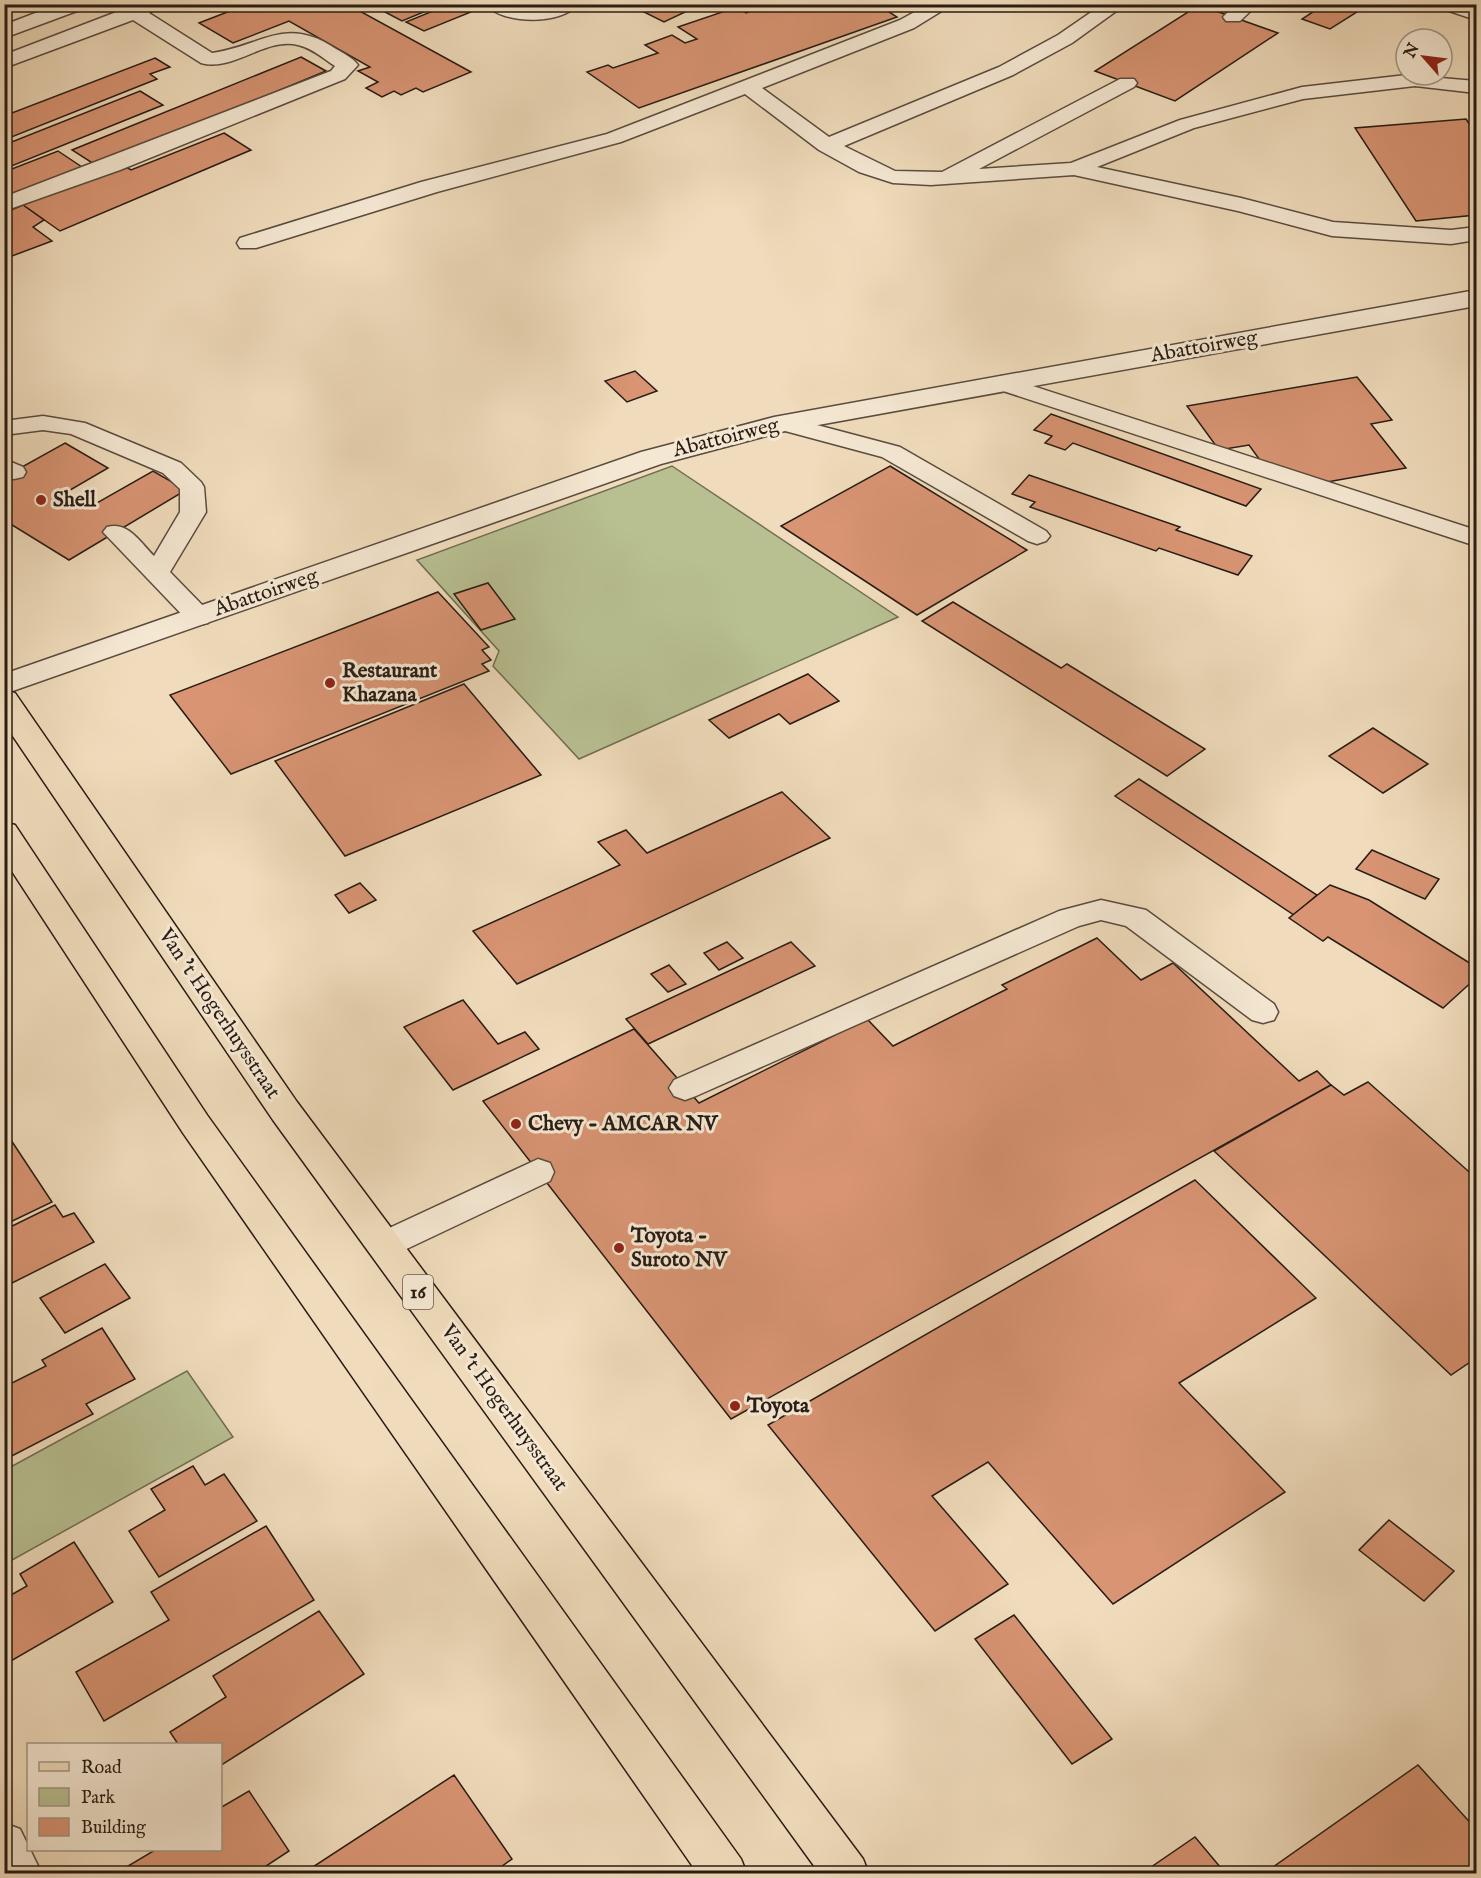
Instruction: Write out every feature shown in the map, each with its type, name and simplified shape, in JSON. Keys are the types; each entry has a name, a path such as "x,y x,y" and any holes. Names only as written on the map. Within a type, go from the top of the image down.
{"main road":[{"name":"Van 't Hogerhuysstraat","path":"4,700 285,1111 846,1874"},
{"path":"4,833 195,1124 726,1874"}],"street":[{"name":"Abattoirweg","path":"4,685 651,458 783,423 1476,298"},
{"path":"4,1844 20,1874"}],"lane":[{"path":"4,32 78,4"},
{"path":"4,62 127,8 155,4"},
{"path":"495,4 513,14 534,16 569,4"},
{"path":"248,243 429,187 614,138 908,24 944,4"},
{"path":"826,146 1006,71 1065,39 1117,4"},
{"path":"1233,17 1249,4"},
{"path":"1447,4 1476,14"},
{"path":"4,205 214,126 338,75 348,65 307,41 290,37 223,58 208,59 127,8"},
{"path":"1074,169 1187,124 1302,93 1415,80 1476,87"},
{"path":"946,178 1126,83"},
{"path":"748,87 826,146 887,175 915,179 1074,169 1241,205 1332,229 1451,237 1476,234"},
{"path":"1002,383 1476,538"},
{"path":"4,428 43,423 76,428 172,468 192,487 193,512 156,573"},
{"path":"783,423 891,452 1037,536"},
{"path":"116,532 199,617"},
{"path":"685,1088 1070,918 1101,910 1135,917 1263,1012"},
{"path":"384,1245 538,1172"}],"green space":[{"path":"672,466 898,617 579,759 493,666 499,651 417,560"},
{"path":"187,1371 233,1437 5,1564 5,1470"}],"building":[{"path":"248,4 347,4 471,72 423,92 416,88 401,95 394,91 382,97 366,88 378,82 358,71 370,67 289,21 233,43 199,23"},
{"path":"403,4 443,4 402,21 385,12"},
{"path":"450,4 456,4 471,12 424,31 406,22"},
{"path":"628,4 702,4 664,22"},
{"path":"770,4 877,4 897,17 639,108 587,72 608,65 613,68 658,53 645,45 672,35 685,43 697,39 678,27 737,7 746,13"},
{"path":"1325,4 1335,4 1357,12 1330,29 1302,19"},
{"path":"1199,5 1278,33 1175,101 1095,71"},
{"path":"301,57 326,71 97,166 72,150"},
{"path":"155,58 170,67 150,74 157,79 4,140 4,116"},
{"path":"140,91 163,105 4,169 4,145"},
{"path":"1466,119 1476,134 1476,215 1416,221 1355,128"},
{"path":"224,133 251,150 60,231 23,205 123,165 131,170"},
{"path":"58,151 82,167 4,198 4,172"},
{"path":"23,205 44,220 33,227 52,241 12,256 4,251 4,213"},
{"path":"635,371 657,391 627,402 605,381"},
{"path":"1357,377 1392,420 1371,424 1406,468 1327,482 1265,467 1249,445 1219,450 1187,406"},
{"path":"1051,414 1261,489 1246,506 1073,443 1065,450 1045,443 1052,436 1034,430"},
{"name":"Shell","path":"65,443 108,468 65,493 90,507 153,471 186,490 69,560 4,520 4,477"},
{"path":"890,466 1027,550 917,615 781,526"},
{"path":"1029,475 1180,527 1176,530 1252,556 1238,575 1159,548 1156,551 1030,507 1035,502 1012,494"},
{"path":"488,583 515,619 481,630 454,594"},
{"name":"Restaurant Khazana","path":"438,592 489,647 482,650 491,660 482,664 489,671 231,774 170,695"},
{"path":"953,602 1061,668 1067,664 1205,749 1167,776 922,621"},
{"path":"808,674 839,701 790,724 779,714 729,738 709,720"},
{"path":"464,684 541,775 345,856 275,761"},
{"path":"1373,728 1428,764 1383,793 1329,756"},
{"path":"1139,779 1317,895 1294,915 1115,796"},
{"path":"782,792 830,838 517,984 473,931 620,865 598,842 626,830 647,853"},
{"path":"1372,850 1439,879 1425,899 1356,869"},
{"path":"360,883 376,900 349,913 335,895"},
{"path":"1330,885 1369,900 1476,967 1476,978 1443,1008 1328,937 1323,941 1289,918"},
{"path":"1097,938 1141,980 1173,963 1299,1081 1317,1071 1331,1085 731,1419 483,1101 634,1029 699,1103 867,1019 893,1046 1007,989 1002,985"},
{"path":"727,942 743,958 719,970 704,953"},
{"path":"791,942 815,966 648,1044 626,1019"},
{"path":"669,965 686,984 668,992 651,974"},
{"path":"463,1000 498,1044 525,1032 539,1049 453,1090 404,1027"},
{"path":"1368,1082 1476,1178 1476,1358 1451,1375 1214,1151 1331,1085 1344,1095"},
{"path":"7,1134 52,1202 4,1225 4,1136"},
{"path":"1195,1180 1316,1298 1179,1383 1285,1492 1113,1604 988,1462 932,1496 1008,1584 935,1631 768,1425"},
{"path":"55,1205 63,1217 74,1213 94,1242 4,1287 4,1230"},
{"path":"105,1264 130,1298 65,1333 40,1298"},
{"path":"102,1328 135,1379 86,1404 93,1414 4,1460 4,1387 46,1366 42,1360"},
{"path":"193,1466 205,1485 224,1474 257,1521 159,1577 129,1531 165,1510 151,1489"},
{"path":"1389,1520 1454,1571 1424,1601 1359,1550"},
{"path":"266,1526 314,1600 104,1721 76,1672 169,1620 151,1592"},
{"path":"74,1542 113,1602 4,1665 4,1599 27,1586 20,1574"},
{"path":"319,1611 364,1674 222,1765 222,1743 177,1743 170,1732 226,1697 213,1676"},
{"path":"1014,1615 1112,1739 1072,1764 975,1639"},
{"path":"1418,1765 1476,1829 1476,1874 1263,1874"},
{"path":"454,1775 512,1859 491,1874 302,1874"},
{"path":"249,1791 289,1851 254,1874 132,1874 128,1866 153,1851 222,1851 222,1807"},
{"path":"1195,1837 1226,1874 1141,1874"}],"place":[{"name":"Shell","path":"41,500"},
{"name":"Restaurant Khazana","path":"330,683"},
{"name":"Chevy - AMCAR NV","path":"516,1124"},
{"name":"Toyota - Suroto NV","path":"619,1248"},
{"name":"Toyota","path":"735,1406"}]}
